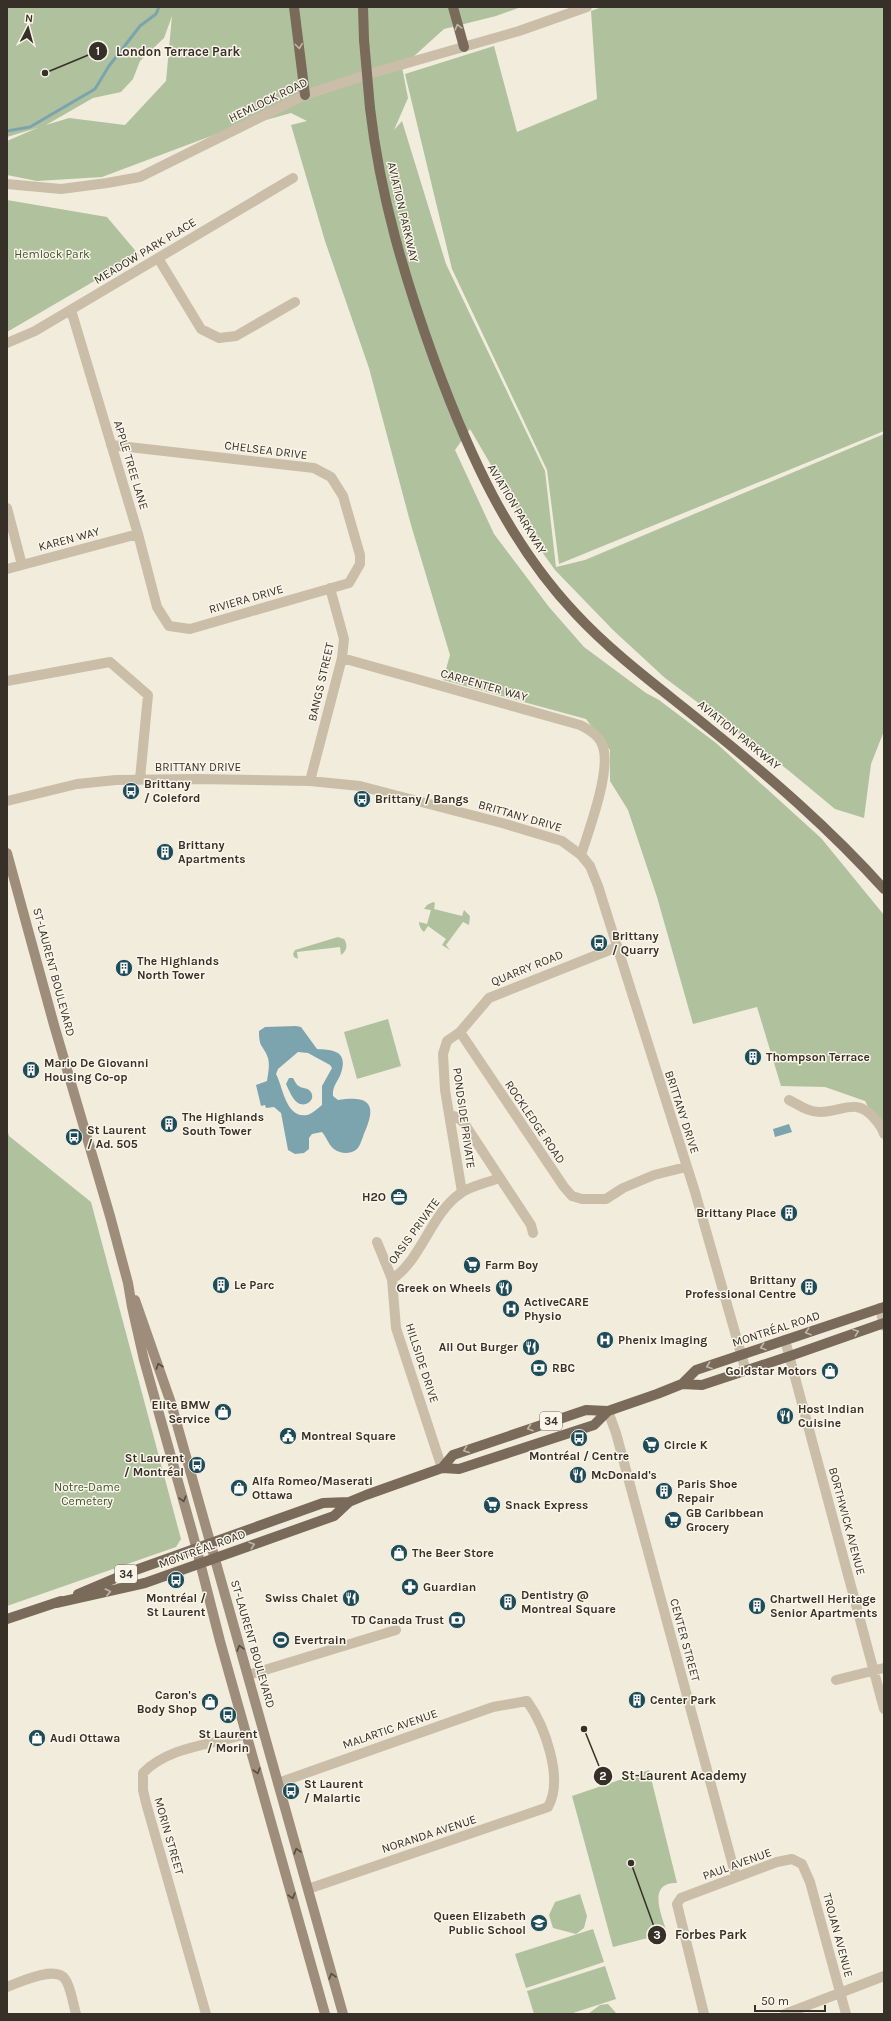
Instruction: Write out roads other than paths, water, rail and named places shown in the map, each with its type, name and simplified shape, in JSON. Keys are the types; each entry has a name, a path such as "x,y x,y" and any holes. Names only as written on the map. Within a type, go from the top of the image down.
{"main road":[{"path":"294,7 305,94"},
{"name":"AVIATION PARKWAY","path":"363,7 364,40 370,108 375,148 388,211 420,321 475,463 497,507 526,552 576,614 616,652 789,794 832,834 884,889"},
{"path":"453,7 464,47"},
{"name":"ST-LAURENT BOULEVARD","path":"7,853 54,1026 128,1283 144,1360 197,1549 246,1734 325,2014"},
{"name":"ST-LAURENT BOULEVARD","path":"128,1283 138,1306 170,1398 342,2014"},
{"name":"MONTRÉAL ROAD","path":"682,1384 696,1370 882,1308"},
{"name":"MONTRÉAL ROAD","path":"442,1468 453,1455 586,1410 608,1411 682,1384 702,1385 884,1324"},
{"name":"MONTRÉAL ROAD","path":"7,1619 56,1603 130,1572 212,1544 323,1503 349,1502 442,1468 459,1469 493,1456 594,1425 608,1411"},
{"path":"169,1448 182,1444"},
{"name":"MONTRÉAL ROAD","path":"56,1603 145,1583 334,1516 349,1502"}],"street":[{"name":"HEMLOCK ROAD","path":"7,184 61,189 107,184 140,177 305,94 526,29 587,7"},
{"name":"MEADOW PARK PLACE","path":"7,342 35,331 293,178"},
{"path":"158,258 201,329 219,338 236,336 295,302"},
{"name":"APPLE TREE LANE","path":"71,310 138,534 157,607 169,626"},
{"name":"CHELSEA DRIVE","path":"112,445 314,468 331,477 343,496 360,555 360,564 349,583 330,588"},
{"path":"7,508 22,565"},
{"name":"KAREN WAY","path":"7,570 138,534"},
{"name":"RIVIERA DRIVE","path":"169,626 190,629 330,588"},
{"name":"BANGS STREET","path":"310,781 342,658 344,639 330,588"},
{"name":"CARPENTER WAY","path":"342,658 580,725 589,729 598,737 603,747 605,755 605,770 581,855"},
{"path":"7,681 110,662 148,695 140,779"},
{"name":"BRITTANY DRIVE","path":"7,801 77,784 100,781 140,779 335,782 370,788 487,819 562,841 581,855 590,866 598,886 686,1167 746,1371"},
{"name":"QUARRY ROAD","path":"460,1032 489,998 617,947"},
{"name":"PONDSIDE PRIVATE","path":"460,1032 448,1041 443,1054 445,1090 462,1192"},
{"name":"ROCKLEDGE ROAD","path":"460,1032 564,1187 572,1196 582,1199 606,1199 623,1188 654,1175 686,1167"},
{"path":"788,1100 810,1110 821,1112 848,1107 860,1107 868,1112 882,1127 884,1134"},
{"path":"450,1115 457,1117 464,1123 498,1178 531,1225 533,1233"},
{"name":"OASIS PRIVATE","path":"392,1279 402,1273 435,1222 453,1199 462,1192 498,1178"},
{"name":"HILLSIDE DRIVE","path":"377,1242 392,1279 396,1328 442,1468"},
{"path":"882,1308 884,1324"},
{"name":"BORTHWICK AVENUE","path":"785,1340 884,1709"},
{"name":"CENTER STREET","path":"608,1411 616,1432 736,1877"},
{"path":"248,1675 396,1630"},
{"path":"836,1680 884,1668"},
{"name":"MALARTIC AVENUE","path":"278,1783 493,1707 527,1702 540,1724 554,1774 553,1799"},
{"name":"MORIN STREET","path":"206,2014 146,1803 143,1773 153,1763 166,1755 246,1734"},
{"name":"NORANDA AVENUE","path":"308,1889 533,1813 548,1807 553,1799"},
{"name":"PAUL AVENUE","path":"704,2014 677,1904 681,1898 736,1877 792,1859 802,1864"},
{"name":"TROJAN AVENUE","path":"802,1864 810,1882 846,2014"},
{"path":"7,1987 53,1972 59,1974 65,1979 76,2014"},
{"path":"785,2014 798,2008 841,1994 884,1976"}],"water":[{"path":"265,1027 301,1027 317,1049 334,1051 341,1056 343,1066 333,1089 333,1096 338,1100 355,1099 366,1102 369,1106 370,1112 361,1142 355,1150 347,1153 337,1151 331,1147 322,1132 312,1134 309,1138 309,1149 304,1153 295,1154 288,1150 281,1113 274,1107 266,1108 265,1105 261,1106 256,1085 267,1081 269,1070 269,1061 259,1037 259,1031","holes":["298,1052 308,1053 330,1065 332,1068 322,1086 322,1105 307,1115 300,1115 294,1112 286,1101 276,1074 278,1069"]},
{"path":"289,1078 293,1078 296,1084 310,1091 312,1097 310,1102 307,1104 301,1104 294,1099 286,1084"},
{"path":"789,1124 792,1132 775,1137 773,1129"}],"waterway":[{"path":"7,131 30,127 95,89 109,66 140,26 156,14 159,7"}],"place":[{"name":"London Terrace Park","path":"45,73"},
{"name":"Brittany / Coleford","path":"131,791"},
{"name":"Brittany / Bangs","path":"362,799"},
{"name":"Brittany Apartments","path":"165,852"},
{"name":"Brittany / Quarry","path":"599,943"},
{"name":"The Highlands North Tower","path":"124,968"},
{"name":"Thompson Terrace","path":"753,1057"},
{"name":"Mario De Giovanni Housing Co-op","path":"31,1070"},
{"name":"The Highlands South Tower","path":"169,1124"},
{"name":"St Laurent / Ad. 505","path":"74,1137"},
{"name":"H2O","path":"399,1197"},
{"name":"Brittany Place","path":"789,1213"},
{"name":"Farm Boy","path":"472,1265"},
{"name":"Le Parc","path":"221,1285"},
{"name":"Brittany Professional Centre","path":"809,1287"},
{"name":"Greek on Wheels","path":"504,1288"},
{"name":"ActiveCARE Physio","path":"511,1309"},
{"name":"Phenix Imaging","path":"605,1340"},
{"name":"All Out Burger","path":"531,1347"},
{"name":"RBC","path":"539,1368"},
{"name":"Goldstar Motors","path":"830,1371"},
{"name":"Elite BMW Service","path":"223,1412"},
{"name":"Host Indian Cuisine","path":"785,1416"},
{"name":"Montreal Square","path":"288,1436"},
{"name":"Montréal / Centre","path":"579,1438"},
{"name":"Circle K","path":"651,1445"},
{"name":"St Laurent / Montréal","path":"197,1465"},
{"name":"McDonald's","path":"578,1475"},
{"name":"Alfa Romeo/Maserati Ottawa","path":"239,1488"},
{"name":"Paris Shoe Repair","path":"664,1491"},
{"name":"Snack Express","path":"492,1505"},
{"name":"GB Caribbean Grocery","path":"673,1520"},
{"name":"The Beer Store","path":"399,1553"},
{"name":"Montréal / St Laurent","path":"176,1580"},
{"name":"Guardian","path":"410,1587"},
{"name":"Swiss Chalet","path":"351,1598"},
{"name":"Dentistry @ Montreal Square","path":"508,1602"},
{"name":"Chartwell Heritage Senior Apartments","path":"757,1606"},
{"name":"TD Canada Trust","path":"457,1620"},
{"name":"Evertrain","path":"281,1640"},
{"name":"Center Park","path":"637,1700"},
{"name":"Caron's Body Shop","path":"210,1702"},
{"name":"St Laurent / Morin","path":"228,1715"},
{"name":"St-Laurent Academy","path":"584,1729"},
{"name":"Audi Ottawa","path":"37,1738"},
{"name":"St Laurent / Malartic","path":"291,1791"},
{"name":"Forbes Park","path":"631,1863"},
{"name":"Queen Elizabeth Public School","path":"539,1923"}],"park label":[{"name":"Hemlock Park","path":"52,254"},
{"name":"Notre-Dame Cemetery","path":"87,1494"}]}
